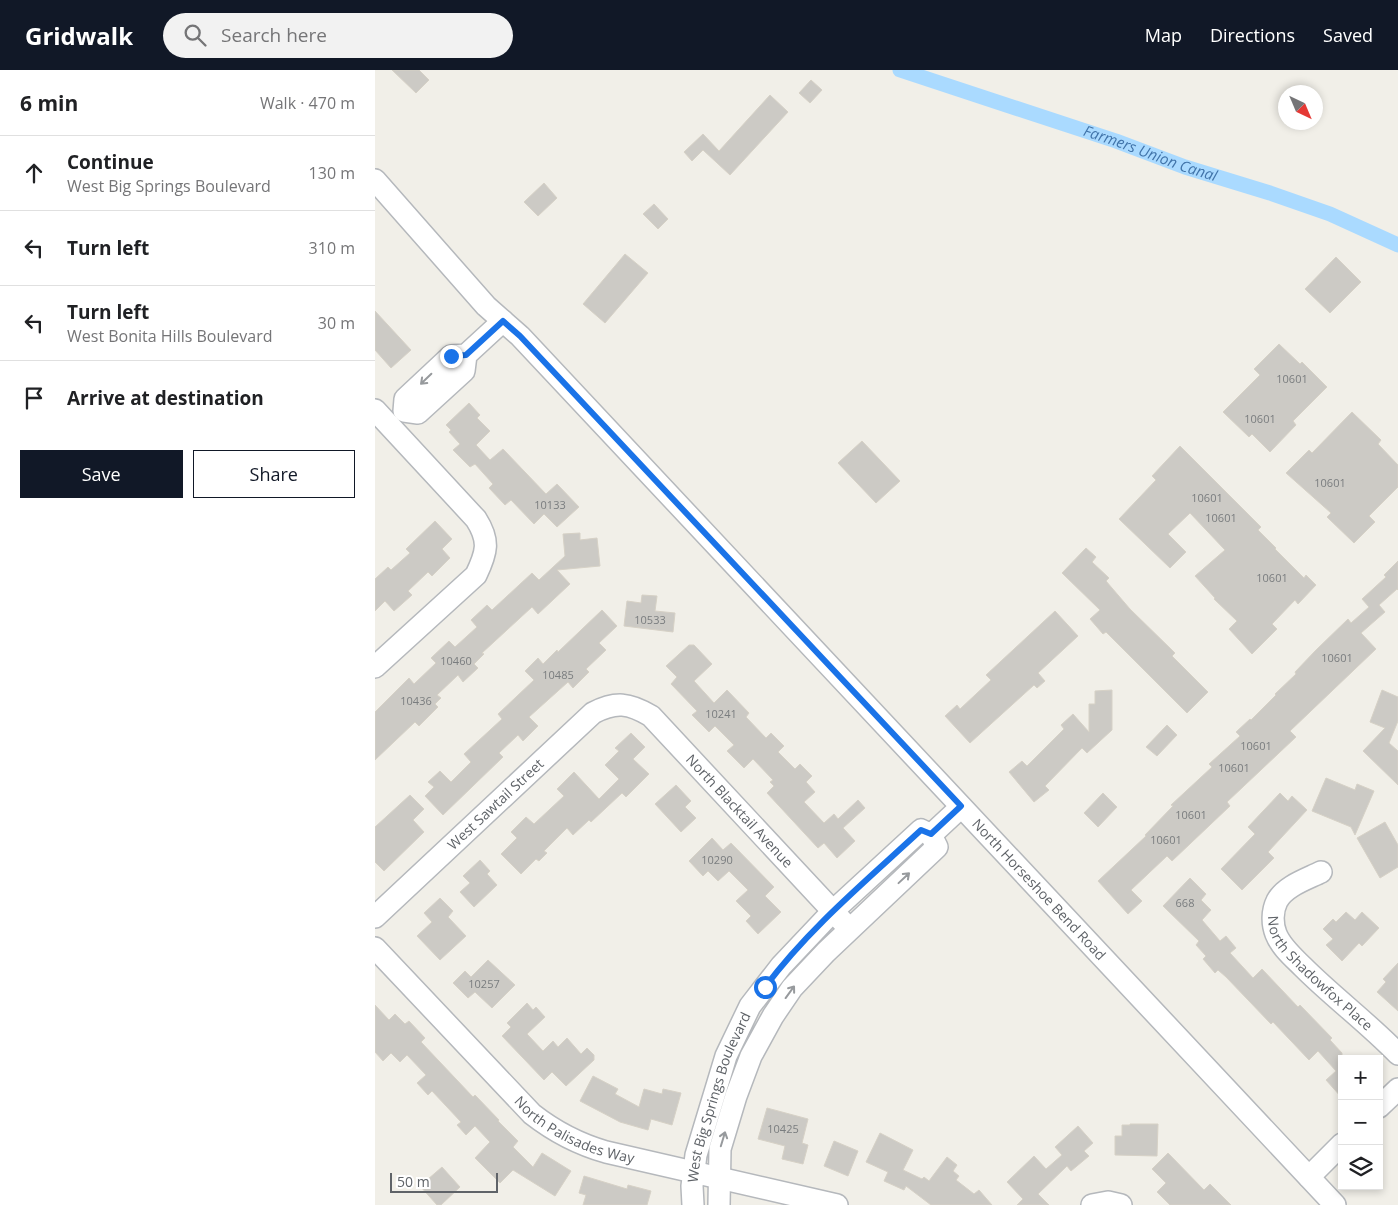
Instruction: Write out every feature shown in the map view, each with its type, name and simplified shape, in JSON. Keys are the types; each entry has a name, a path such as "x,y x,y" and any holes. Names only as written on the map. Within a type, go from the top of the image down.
{"street":[{"name":"North Horseshoe Bend Road","path":"375,180 486,306 540,358 1335,1205"},
{"path":"375,667 476,575 483,560 486,545 483,531 476,518 389,416 451,356 466,355 503,321"},
{"name":"North Blacktail Avenue","path":"623,705 638,708 651,716 850,929"},
{"name":"West Sawtail Street","path":"375,917 593,713 607,706 623,705"},
{"name":"West Big Springs Boulevard","path":"931,834 961,806"},
{"name":"West Big Springs Boulevard","path":"693,1205 696,1155 726,1056 750,1006 781,966 833,911 921,830 931,834 937,847 826,952 792,988 773,1016 751,1056 736,1096 720,1149 719,1205"},
{"name":"North Shadowfox Place","path":"1321,872 1286,891 1277,901 1273,918 1276,934 1285,950 1381,1036 1398,1054"},
{"name":"North Palisades Way","path":"375,948 525,1107 545,1124 567,1137 590,1147 837,1205"},
{"path":"1383,1103 1398,1089"},
{"path":"1309,1177 1341,1145"}],"building":[{"path":"392,70 419,70 429,80 416,93"},
{"path":"811,80 822,90 810,103 799,93"},
{"path":"770,95 788,112 730,175 703,150 692,161 684,152 703,134 719,151"},
{"path":"544,183 557,198 538,216 524,202"},
{"path":"654,204 668,219 658,229 643,214"},
{"path":"625,254 648,273 605,323 583,304"},
{"path":"1336,257 1361,282 1330,313 1305,289"},
{"path":"375,311 411,350 391,368 375,350"},
{"path":"1279,344 1300,364 1302,362 1327,387 1293,421 1296,425 1270,452 1252,434 1249,437 1223,412 1260,375 1254,369"},
{"path":"469,403 480,415 477,418 490,431 476,445 490,460 503,449 546,494 557,484 579,507 557,527 544,514 534,524 511,500 505,505 489,488 493,484 475,464 470,467 453,450 460,444 449,432 451,430 446,425"},
{"path":"1352,412 1381,440 1378,444 1398,465 1398,487 1369,516 1375,522 1354,543 1327,517 1331,513 1286,473 1309,450 1312,453"},
{"path":"862,441 900,481 876,503 838,463"},
{"path":"1180,446 1261,527 1258,530 1275,549 1304,578 1306,575 1316,585 1298,604 1295,600 1272,624 1277,629 1252,654 1229,629 1237,621 1214,599 1195,576 1225,550 1190,513 1168,534 1186,552 1170,568 1119,519 1156,480 1152,476"},
{"path":"435,521 452,539 442,549 450,558 432,576 428,572 408,591 412,595 394,611 385,601 375,611 375,579 388,567 391,570 410,553 406,549"},
{"path":"580,533 580,540 597,538 600,566 557,570 570,584 538,614 532,607 482,653 484,654 474,664 478,668 463,682 458,675 437,695 441,698 435,704 438,707 419,726 415,722 375,760 375,712 409,678 414,684 436,663 431,658 449,641 455,647 477,627 471,620 487,605 492,610 532,573 539,580 565,556 563,534"},
{"path":"1086,548 1096,557 1092,562 1109,578 1106,581 1130,609 1175,653 1172,656 1208,692 1187,713 1106,632 1103,634 1090,619 1100,610 1062,573"},
{"path":"1398,561 1398,590 1379,605 1385,612 1361,633 1376,649 1290,731 1296,737 1227,802 1230,806 1172,861 1167,856 1131,890 1142,901 1128,914 1098,881 1146,836 1173,806 1171,805 1212,767 1209,764 1240,736 1236,732 1276,695 1316,650 1348,619 1351,623 1369,607 1362,599 1386,577 1384,575"},
{"path":"642,595 657,596 655,611 675,613 673,632 624,626 627,601 641,603"},
{"path":"602,610 617,626 599,643 606,650 586,669 589,672 573,688 568,682 529,717 538,726 523,741 518,735 499,753 503,757 443,815 425,796 434,787 428,782 440,771 451,782 471,762 464,754 502,719 498,714 534,680 525,671 538,658 543,664"},
{"path":"1055,611 1078,636 1038,673 1045,681 1037,688 1034,685 970,743 945,716 957,705 960,709 991,680 986,675"},
{"path":"689,645 694,645 712,664 694,681 714,703 727,690 749,713 746,717 766,738 771,733 784,746 778,752 795,769 800,764 812,776 806,782 815,792 804,802 824,823 834,814 838,819 858,800 865,808 843,828 855,841 837,858 824,843 818,848 767,793 774,786 770,782 773,780 753,759 744,768 727,751 734,745 715,726 709,732 692,715 697,711 671,684 677,677 666,666"},
{"path":"1112,690 1112,730 1087,753 1082,748 1045,786 1049,790 1034,802 1009,772 1022,761 1027,766 1064,729 1061,725 1073,714 1089,732 1089,704 1095,704 1095,691"},
{"path":"1382,690 1398,697 1398,721 1389,743 1398,751 1398,785 1363,751 1385,728 1370,722"},
{"path":"1167,725 1177,735 1157,756 1146,747"},
{"path":"631,733 645,747 633,759 649,774 626,797 622,793 591,822 589,820 573,835 567,828 544,851 547,853 539,861 536,859 521,874 501,854 517,838 511,832 526,817 534,824 564,796 557,789 574,772 599,799 619,779 605,765 619,751 615,748"},
{"path":"1326,778 1355,790 1357,784 1374,791 1355,835 1351,827 1312,811"},
{"path":"676,785 691,801 685,807 696,818 681,832 655,804"},
{"path":"1103,793 1117,807 1098,827 1084,813"},
{"path":"1280,793 1288,801 1292,796 1307,810 1268,852 1274,858 1242,890 1221,869 1255,834 1248,827"},
{"path":"410,795 424,809 413,820 424,832 384,871 375,862 375,827"},
{"path":"1385,822 1398,845 1398,867 1380,878 1357,838"},
{"path":"712,838 723,850 731,843 774,887 765,896 781,912 758,934 746,921 751,916 736,901 748,890 729,871 718,881 708,871 703,876 689,861"},
{"path":"480,860 490,871 487,874 497,885 474,907 460,892 470,883 463,876"},
{"path":"1190,878 1206,894 1201,900 1211,910 1202,920 1220,941 1226,936 1236,948 1230,953 1253,978 1262,969 1298,1007 1300,1005 1332,1038 1330,1040 1342,1053 1342,1055 1338,1055 1338,1094 1326,1080 1336,1071 1318,1051 1309,1060 1226,977 1218,970 1215,973 1203,959 1206,956 1196,945 1199,941 1163,906"},
{"path":"440,898 453,911 448,917 466,936 440,960 417,936 432,922 424,913"},
{"path":"1346,912 1355,920 1362,912 1379,928 1362,946 1359,943 1342,961 1326,945 1333,939 1323,929 1333,919 1336,922"},
{"path":"488,960 515,985 492,1008 475,992 468,998 453,983 465,971 471,977"},
{"path":"1398,963 1398,1011 1377,992 1386,982 1383,979"},
{"path":"527,1003 533,1010 536,1007 545,1017 527,1034 543,1051 553,1041 558,1047 567,1038 581,1054 587,1048 594,1055 594,1060 566,1086 552,1072 544,1080 502,1036 511,1027 507,1023"},
{"path":"375,1005 389,1020 395,1014 405,1024 409,1021 425,1038 421,1042 518,1141 513,1147 533,1167 542,1153 571,1171 555,1196 513,1170 500,1183 475,1158 490,1142 475,1126 466,1135 457,1125 461,1122 432,1091 428,1095 417,1083 426,1075 407,1055 400,1062 391,1053 383,1061 375,1052"},
{"path":"593,1076 618,1089 615,1094 639,1107 644,1089 662,1094 663,1089 681,1093 672,1125 651,1119 648,1130 620,1122 580,1101"},
{"path":"767,1108 808,1119 802,1143 808,1145 803,1164 782,1159 785,1146 758,1139"},
{"path":"1158,1124 1157,1156 1115,1155 1115,1136 1122,1136 1122,1125"},
{"path":"1078,1126 1093,1143 1084,1151 1089,1156 1071,1171 1067,1166 1038,1194 1049,1205 1017,1205 1023,1199 1007,1182 1034,1156 1046,1169 1062,1155 1055,1147"},
{"path":"880,1133 913,1150 903,1170 922,1179 924,1177 929,1181 947,1157 957,1165 953,1171 959,1176 956,1180 974,1194 979,1190 992,1205 931,1205 906,1186 904,1190 884,1181 888,1172 866,1162"},
{"path":"834,1141 858,1151 848,1176 824,1166"},
{"path":"1168,1153 1204,1190 1210,1184 1231,1205 1170,1205 1157,1192 1166,1183 1152,1169"},
{"path":"442,1167 460,1187 441,1205 437,1205 420,1186"},
{"path":"584,1176 627,1189 628,1185 651,1191 647,1205 583,1205 586,1195 579,1193"}],"waterway":[{"name":"Farmers Union Canal","path":"900,70 1330,214 1398,245"}],"route":[{"path":"451,356 466,355 503,321 520,336 961,806 931,834 921,830 833,911 781,966 765,987"}]}
